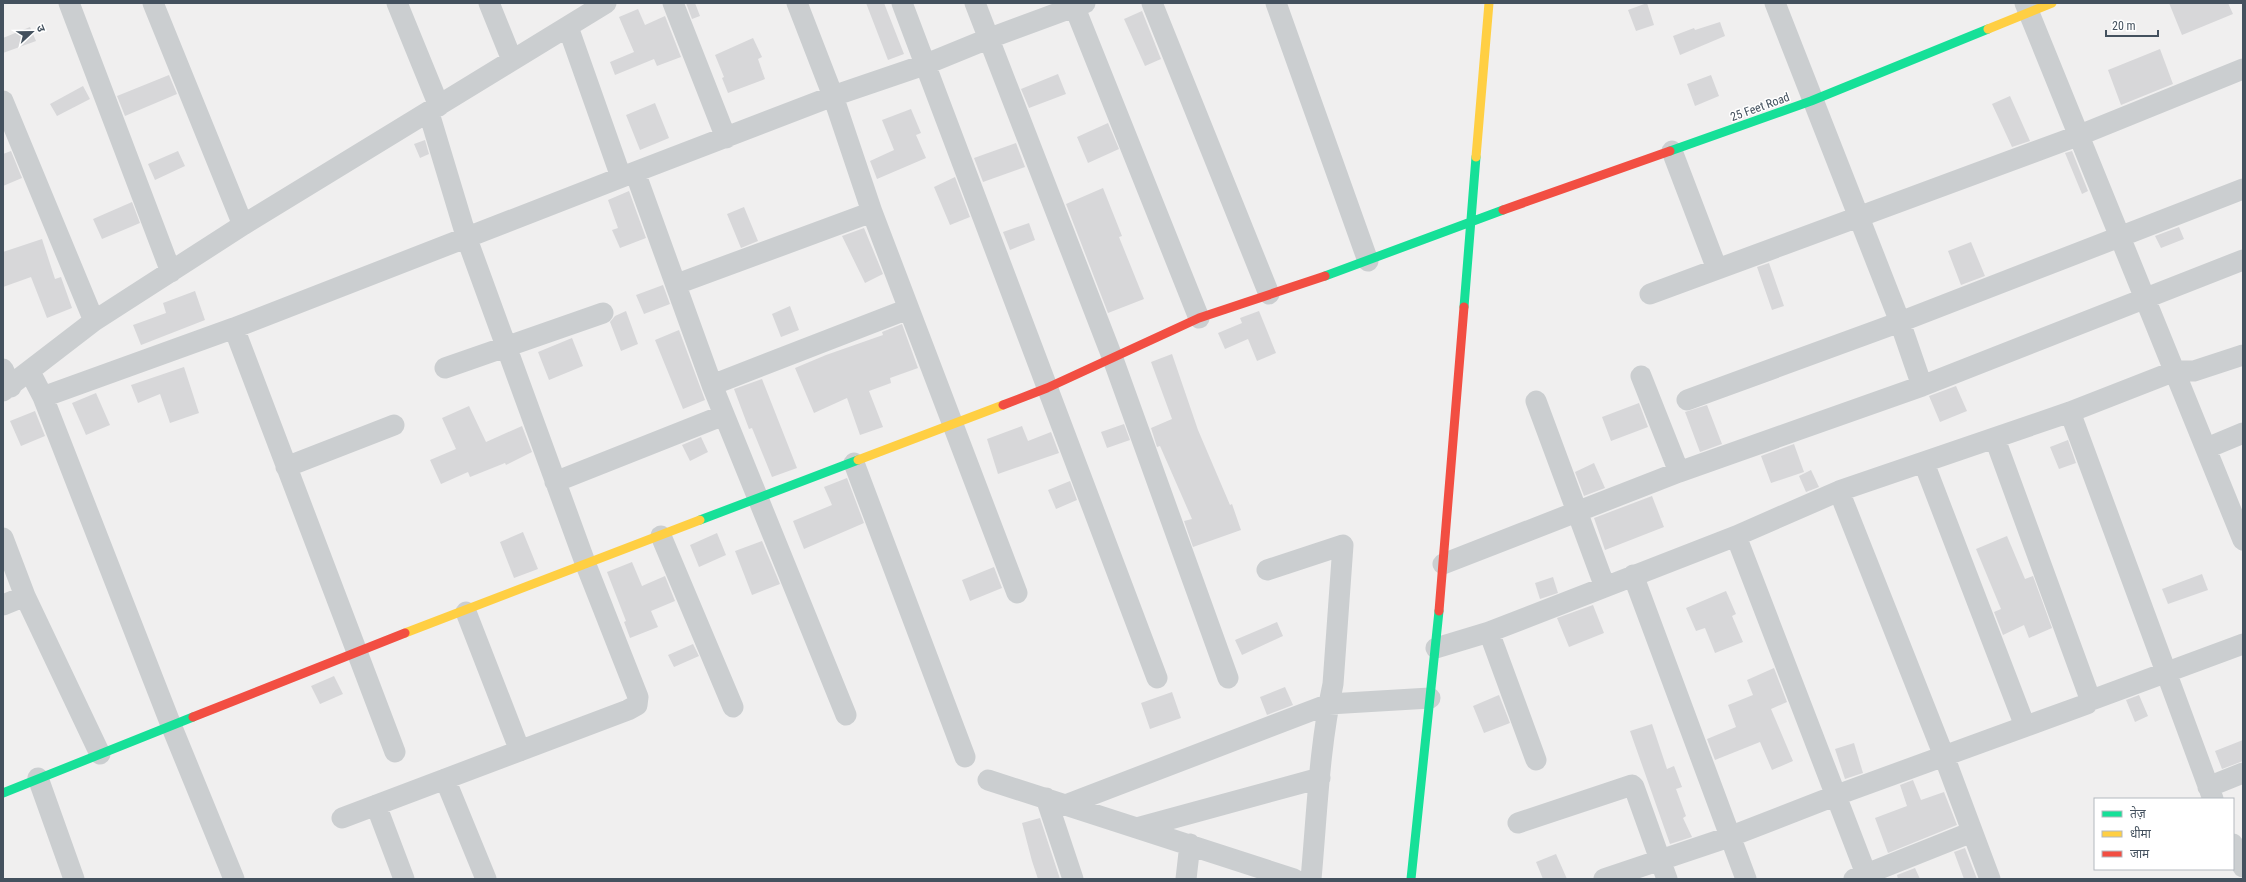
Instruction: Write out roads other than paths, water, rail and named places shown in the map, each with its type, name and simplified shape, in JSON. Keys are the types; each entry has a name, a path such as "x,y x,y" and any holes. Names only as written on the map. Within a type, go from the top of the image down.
{"street":[{"path":"69,3 171,272"},
{"path":"152,3 243,225"},
{"path":"342,818 628,710 637,702 637,692 586,565 507,345 467,239 434,109 397,3"},
{"path":"489,3 512,60"},
{"path":"6,382 30,372 94,321 243,225 606,3"},
{"path":"673,3 726,138"},
{"path":"797,3 833,96 872,212 908,309 1017,593"},
{"path":"902,3 924,65 1158,678"},
{"path":"975,3 990,38 1113,359 1228,678"},
{"path":"1152,3 1269,294"},
{"path":"1276,3 1368,261"},
{"path":"1411,879 1436,648 1489,3"},
{"path":"1775,3 1812,101 1900,322 1922,386"},
{"name":"25 Feet Road","path":"3,793 356,652 466,612 854,463 952,423 1048,388 1199,318 1368,261 1472,222 1812,101 2027,8 2052,3"},
{"path":"43,397 234,328 467,239 628,174 726,138 833,96 924,65 1077,4 1199,318"},
{"path":"2027,8 2080,135 2145,300 2241,531"},
{"path":"568,27 628,174 677,284 712,385 757,500 846,715"},
{"path":"1650,294 1859,218 2080,135 2243,69"},
{"path":"3,101 94,321"},
{"path":"1672,151 1717,269"},
{"path":"1687,400 1900,322 2120,238 2243,189"},
{"path":"677,284 872,212"},
{"path":"1443,564 1679,472 1922,386 2145,300 2243,260"},
{"path":"712,385 908,309"},
{"path":"445,368 507,345 603,313"},
{"path":"234,328 395,752"},
{"path":"1436,648 1489,632 1606,587 1633,574 1736,536 1839,491 1995,439 2070,412 2175,371 2194,371 2243,355"},
{"path":"30,372 43,397 171,725 234,879"},
{"path":"1641,376 1679,472"},
{"path":"1536,401 1606,587"},
{"path":"2070,412 2211,793 2243,773"},
{"path":"555,482 724,415"},
{"path":"286,467 394,425"},
{"path":"2207,448 2243,433"},
{"path":"1995,439 2088,693 2089,701"},
{"path":"854,463 965,757"},
{"path":"1924,463 2025,726"},
{"path":"1839,491 1944,756 1990,879"},
{"path":"661,536 733,707"},
{"path":"1736,536 1837,795 1863,877 1972,832"},
{"path":"3,538 25,596 100,754"},
{"path":"1267,570 1343,545 1333,684 1329,704 1320,778 1311,879"},
{"path":"1633,574 1729,837 1746,879"},
{"path":"3,605 25,596"},
{"path":"466,612 520,751"},
{"path":"1489,632 1536,760"},
{"path":"1604,879 1660,858 1729,837 1837,795 2081,707 2089,701 2243,644"},
{"path":"1068,804 1329,704 1430,698"},
{"path":"38,778 74,879"},
{"path":"1137,828 1320,778"},
{"path":"446,779 486,879"},
{"path":"988,780 1068,804 1137,828 1190,844 1258,873 1294,879"},
{"path":"1518,823 1632,785 1667,879"},
{"path":"1046,798 1073,879"},
{"path":"376,805 404,879"},
{"path":"1186,879 1190,844"},
{"path":"2234,846 2243,867"}]}
